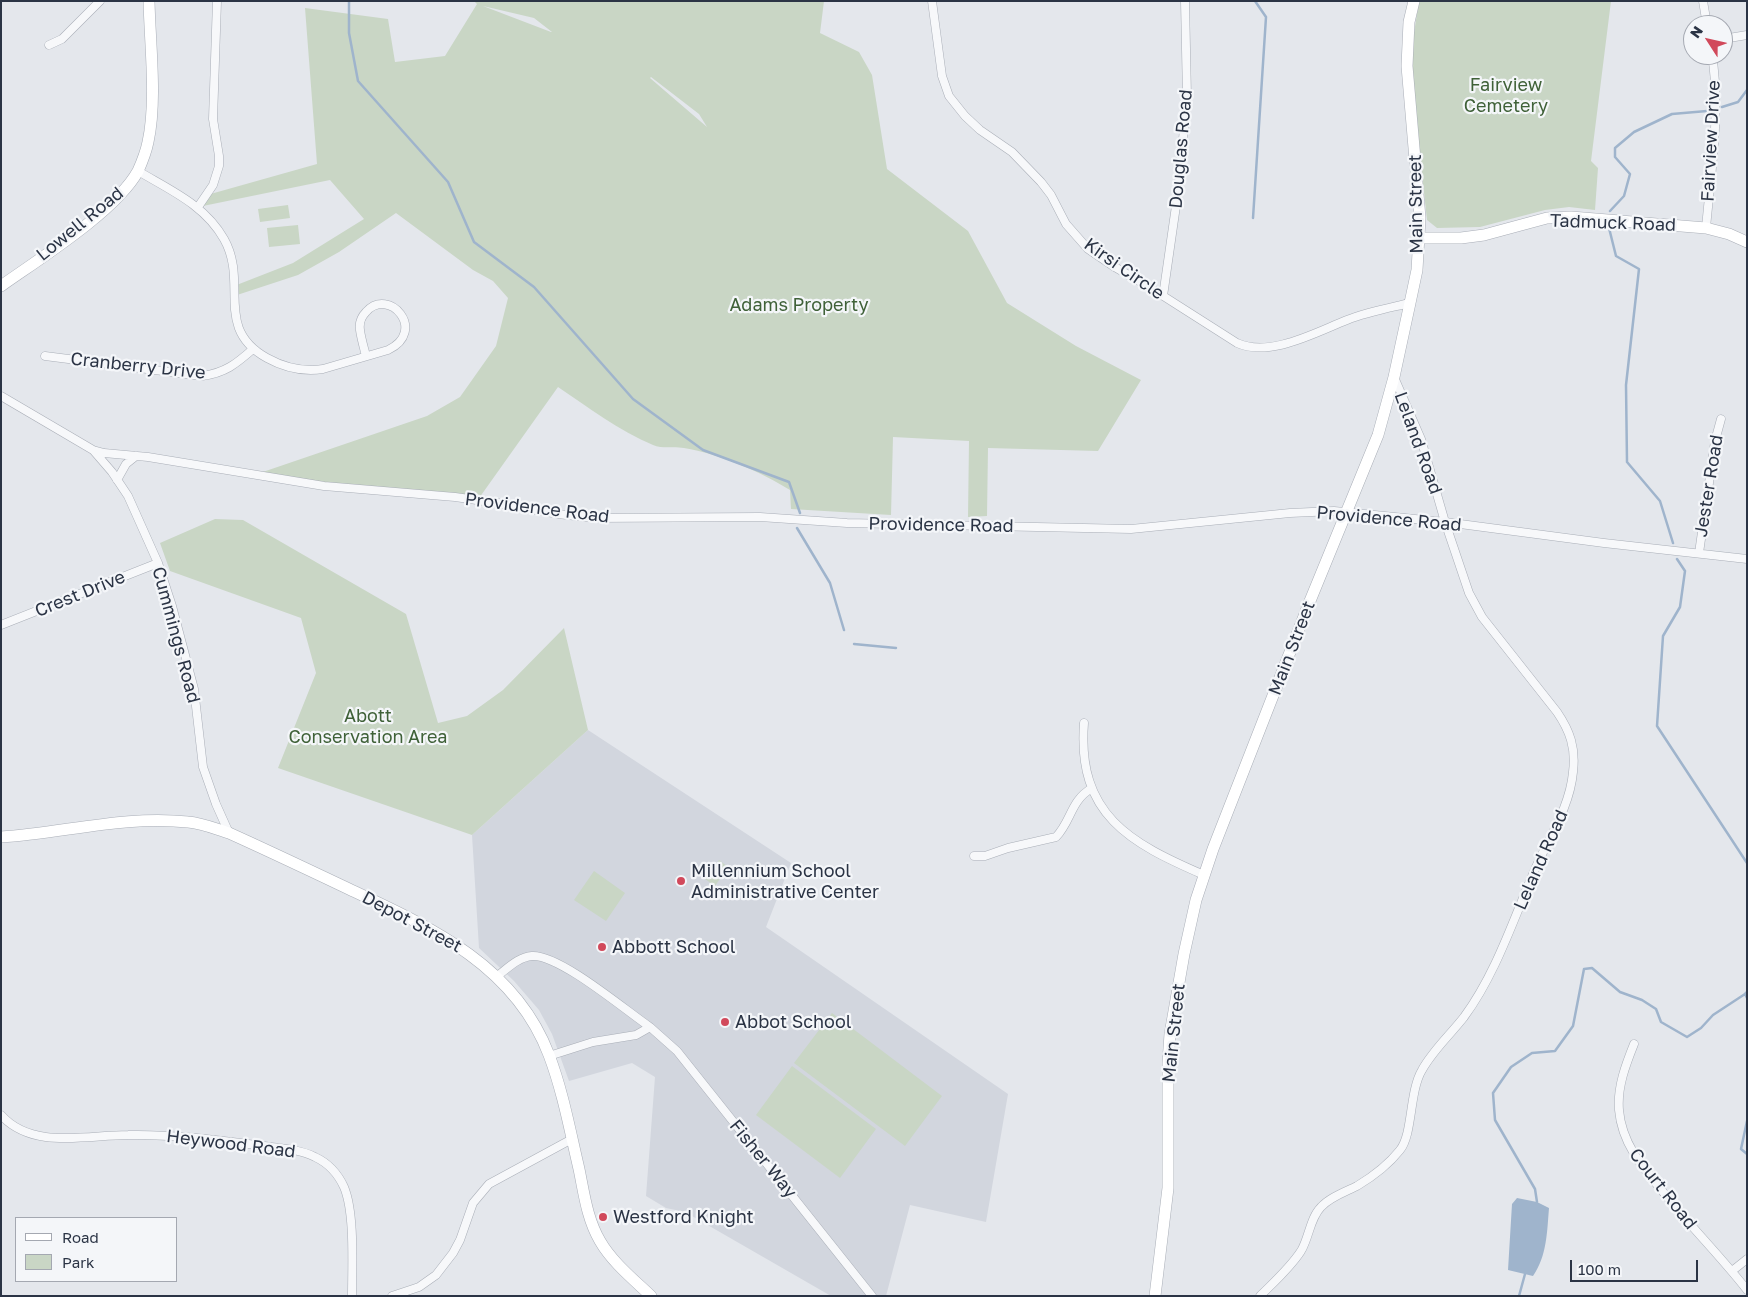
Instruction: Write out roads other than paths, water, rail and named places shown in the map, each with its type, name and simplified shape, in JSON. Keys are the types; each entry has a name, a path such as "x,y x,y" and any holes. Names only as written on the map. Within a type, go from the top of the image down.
{"main road":[{"name":"Lowell Road","path":"1,286 102,210 124,190 138,170 148,142 152,108 148,1"},
{"name":"Main Street","path":"1155,1296 1168,1188 1168,1063 1170,1034 1190,922 1204,875 1345,512 1378,435 1394,377 1410,303 1420,238 1416,160 1407,66 1409,22 1414,1"},
{"name":"Tadmuck Road","path":"1420,238 1461,238 1484,235 1555,217 1706,228 1729,234 1747,242"},
{"name":"Depot Street","path":"1,837 103,824 153,820 190,822 229,833 412,919 461,947 496,977 534,1023 549,1056 559,1087 593,1228 599,1240 612,1257 651,1296"}],"street":[{"path":"49,45 62,39 100,1"},
{"path":"198,207 213,185 219,166 213,119 217,1"},
{"name":"Kirsi Circle","path":"932,1 942,76 949,96 972,123 1012,152 1041,182 1050,194 1065,222 1088,249 1113,266 1237,343 1251,348 1270,347 1286,343 1348,320 1410,303"},
{"name":"Douglas Road","path":"1163,296 1178,192 1187,97 1185,1"},
{"path":"1703,1 1705,15"},
{"path":"1733,37 1747,35"},
{"name":"Fairview Drive","path":"1706,228 1715,121 1714,65"},
{"path":"138,170 198,207 213,222 223,237 229,251 235,278 235,319 239,331 253,349 278,363 304,370 323,369 388,350 396,346 401,341 406,327 396,308 382,304 369,309 364,314 360,321 360,329 366,356"},
{"name":"Cranberry Drive","path":"45,356 202,376 217,374 227,369 253,349"},
{"name":"Leland Road","path":"1260,1296 1301,1251 1314,1218 1321,1206 1375,1174 1402,1147 1406,1136 1413,1092 1421,1071 1436,1048 1464,1017 1483,987 1516,917 1571,790 1574,757 1568,728 1482,617 1468,593 1421,439 1394,377"},
{"name":"Providence Road","path":"1,396 93,450 104,453 148,457 324,486 498,503 558,514 616,519 760,517 847,523 1131,529 1180,526 1290,513 1334,511 1445,522 1604,543 1747,559"},
{"name":"Jester Road","path":"1698,553 1715,440 1722,419"},
{"name":"Cummings Road","path":"93,450 117,480 132,505 158,563 172,606 194,689 203,767 229,833"},
{"path":"117,480 126,464 136,456"},
{"name":"Crest Drive","path":"1,625 158,563"},
{"path":"1084,722 1084,754 1092,788 1098,802 1113,822 1128,835 1164,858 1204,875"},
{"path":"974,856 985,856 1008,848 1056,837 1082,794 1092,788"},
{"name":"Fisher Way","path":"496,977 520,960 530,956 542,956 568,968 650,1027 676,1051 872,1296"},
{"path":"549,1056 593,1042 636,1035 650,1027"},
{"name":"Court Road","path":"1634,1044 1620,1088 1619,1108 1622,1129 1628,1144 1637,1161 1692,1228 1747,1290"},
{"name":"Heywood Road","path":"1,1115 9,1123 22,1130 49,1137 68,1138 128,1134 178,1136 289,1149 316,1158 329,1166 340,1179 347,1196 350,1221 352,1296"},
{"path":"392,1296 418,1288 436,1276 460,1240 473,1203 489,1184 572,1139"},
{"path":"1732,1271 1747,1259"}],"water":[{"path":"1517,1198 1537,1202 1549,1208 1544,1252 1533,1276 1508,1270 1512,1204"}],"waterway":[{"path":"349,1 349,33 358,81 448,182 474,242 534,287 633,399 703,450 789,482 800,513"},
{"path":"1253,218 1266,17 1255,1"},
{"path":"1722,107 1738,102 1747,90"},
{"path":"1610,211 1624,196 1630,174 1615,157 1615,148 1634,132 1672,114 1707,111"},
{"path":"1609,228 1616,256 1639,269 1626,385 1627,462 1660,501 1673,543"},
{"path":"797,528 830,583 844,630"},
{"path":"1677,559 1685,571 1680,607 1663,636 1657,726 1747,863"},
{"path":"854,644 896,648"},
{"path":"1537,1202 1535,1189 1495,1120 1493,1093 1511,1067 1532,1053 1555,1051 1573,1026 1584,969 1592,968 1620,992 1642,1000 1656,1009 1661,1022 1687,1037 1701,1028 1713,1015 1745,994"},
{"path":"1747,992 1745,994 1747,998"},
{"path":"1747,1121 1741,1149 1747,1154"},
{"path":"1519,1296 1525,1274"}],"place":[{"name":"Millennium School Administrative Center","path":"681,881"},
{"name":"Abbott School","path":"602,947"},
{"name":"Abbot School","path":"725,1022"},
{"name":"Westford Knight","path":"603,1217"}],"park label":[{"name":"Fairview Cemetery","path":"1506,95"},
{"name":"Adams Property","path":"799,305"},
{"name":"Abott Conservation Area","path":"368,726"}]}
